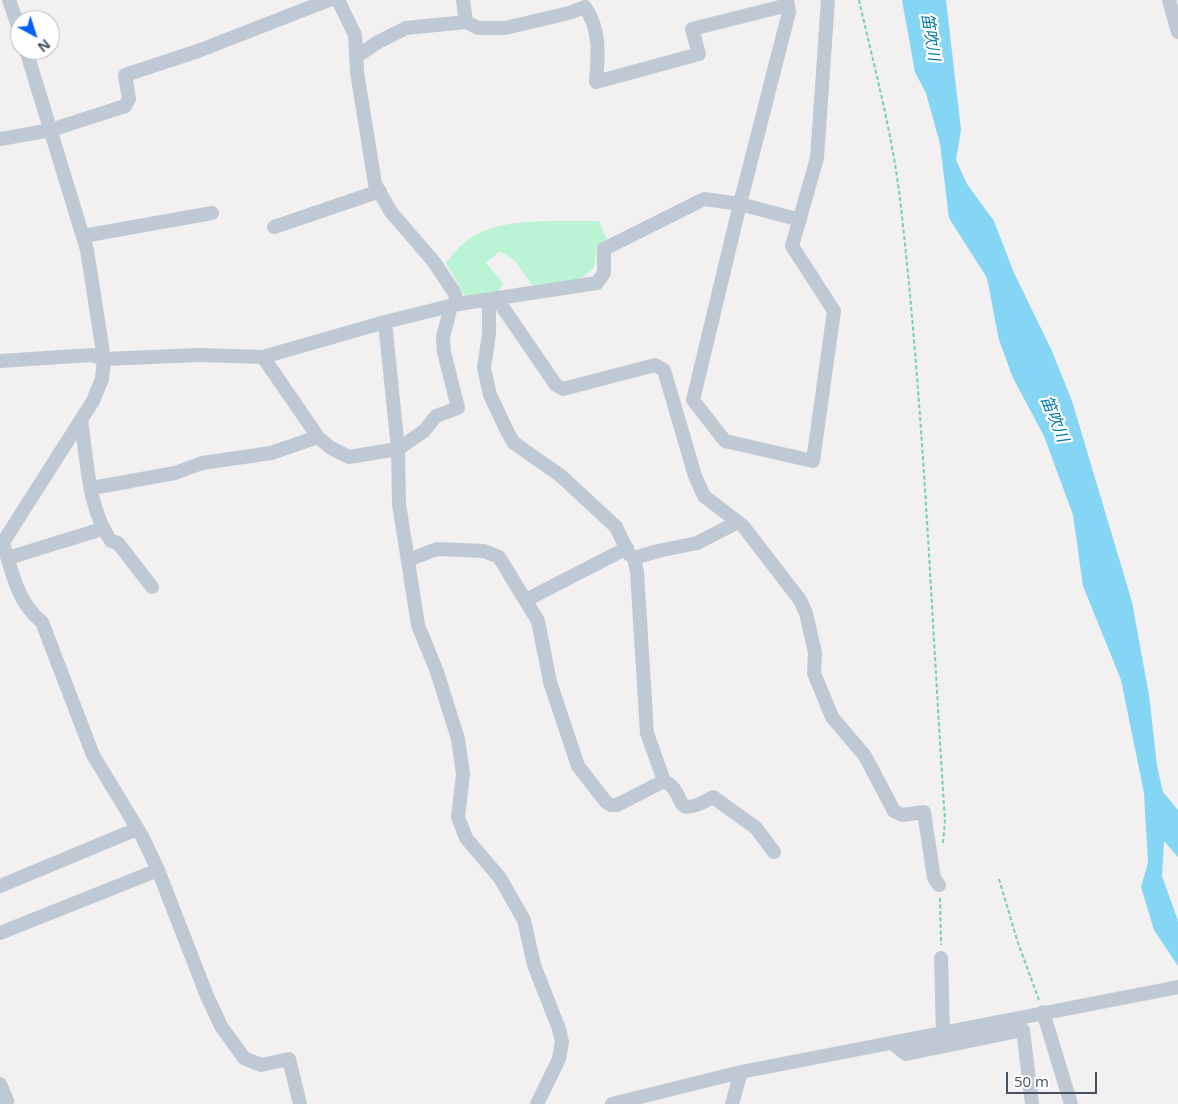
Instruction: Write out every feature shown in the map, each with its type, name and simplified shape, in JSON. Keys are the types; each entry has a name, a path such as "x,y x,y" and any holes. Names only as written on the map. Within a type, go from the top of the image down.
{"street":[{"path":"0,139 52,130 125,106 129,99 125,75 198,51 329,0"},
{"path":"263,357 318,437 331,448 349,456 398,449 424,432 436,416 458,408 444,352 444,337 455,305 454,292 434,262 391,212 376,184 356,57 355,35 338,0"},
{"path":"462,0 466,22"},
{"path":"356,57 378,42 406,28 466,22 478,28 505,28 569,13 584,7 593,19 598,41 596,82 699,54 692,29 787,2 789,12 693,398 695,404 725,442 813,461 834,311 792,246 817,158 828,0"},
{"path":"1169,0 1178,32"},
{"path":"29,60 83,236 104,359 102,380 93,401 4,549 14,582 31,614 42,622 93,755 137,829 158,870 207,996 221,1026 244,1058 261,1065 289,1059 300,1104"},
{"path":"274,227 380,191"},
{"path":"0,361 92,355 104,359 199,354 263,357 385,322 455,305 597,283 604,273 604,249 704,199 740,204 800,220"},
{"path":"83,236 212,213"},
{"path":"493,300 556,385 563,389 655,366 664,370 695,476 704,496 738,522 800,600 806,612 815,653 814,673 832,717 865,756 894,811 902,815 924,812 934,878 939,884"},
{"path":"493,300 484,368 490,395 508,433 514,443 562,476 616,527 630,553 637,572 647,733 664,781 673,789 680,803 688,807 694,808 713,797 756,828 774,852"},
{"path":"385,322 398,449 398,504 418,625 437,672 458,739 463,774 458,817 466,838 500,878 524,920 534,965 560,1029 562,1042 559,1059 537,1104"},
{"path":"672,395 693,398"},
{"path":"81,420 92,488 102,529 110,541 118,543 152,588"},
{"path":"92,488 175,473 202,463 271,453 318,437"},
{"path":"526,600 630,553 697,543 738,522"},
{"path":"4,549 102,529"},
{"path":"408,560 437,548 495,553 500,557 538,621 550,682 582,774 606,802 611,805 664,781"},
{"path":"0,886 137,829"},
{"path":"0,933 158,870"},
{"path":"941,958 943,1033"},
{"path":"612,1104 741,1072 1178,987"},
{"path":"1043,1012 1071,1104"},
{"path":"892,1043 906,1054 1023,1030 1032,1104"},
{"path":"732,1104 741,1072"},
{"path":"0,1084 7,1101"}],"path":[{"path":"859,0 886,120 899,198 917,398 945,820 942,847"},
{"path":"999,879 1018,943 1043,1012"},
{"path":"939,884 941,958"}],"green space":[{"path":"599,221 608,242 597,247 594,268 578,281 532,285 515,261 500,251 486,263 503,283 498,291 465,296 446,263 464,243 477,234 493,228 528,222"}],"water":[{"name":"笛吹川","path":"902,0 946,0 961,130 956,160 967,184 994,221 1014,273 1051,349 1072,401 1132,602 1149,695 1157,766 1163,792 1178,810 1178,857 1164,841 1162,876 1178,921 1178,966 1154,930 1141,887 1148,863 1144,793 1121,680 1083,586 1073,515 1044,436 1013,378 999,340 987,278 949,218 940,144 926,93 915,72"}]}
